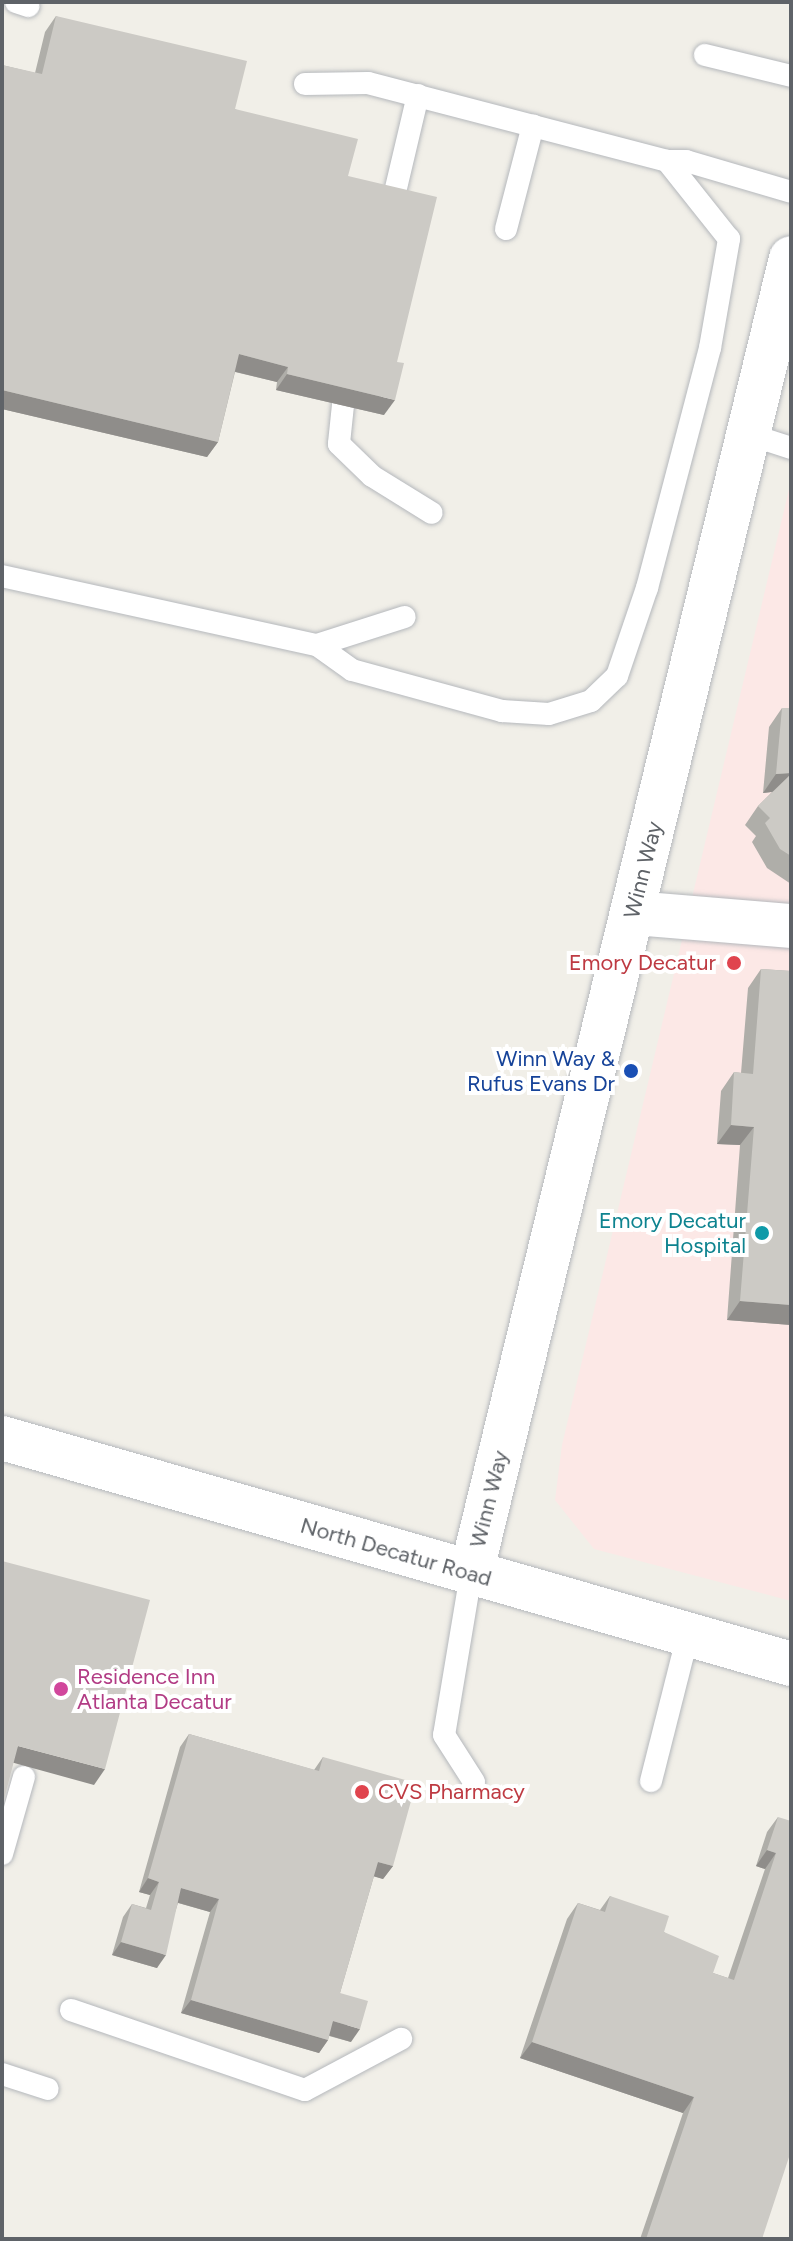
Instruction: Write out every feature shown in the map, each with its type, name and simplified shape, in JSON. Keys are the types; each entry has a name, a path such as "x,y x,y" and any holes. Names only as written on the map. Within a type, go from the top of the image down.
{"street":[{"name":"Winn Way","path":"471,1574 791,258"},
{"path":"633,913 791,926"},
{"name":"North Decatur Road","path":"2,1438 791,1664"}],"lane":[{"path":"705,55 791,76"},
{"path":"305,84 368,83 667,161 686,161 791,192"},
{"path":"392,205 418,95"},
{"path":"506,229 533,125"},
{"path":"2,576 317,645 352,670 502,711 549,714 591,701 617,676 647,588 710,348 729,239 667,161"},
{"path":"343,405 339,444 372,476 432,513"},
{"path":"748,434 791,448"},
{"path":"317,645 405,617"},
{"path":"471,1574 444,1735 474,1782"},
{"path":"651,1781 688,1635"},
{"path":"2,1854 24,1777"},
{"path":"71,2010 305,2090 401,2039"},
{"path":"2,2074 48,2089"}],"shaded area":[{"name":"Emory Decatur","path":"791,481 791,1601 594,1549 555,1500 562,1445"}],"building":[{"path":"56,16 247,61 235,109 358,139 348,176 437,197 397,362 404,363 395,400 287,374 288,367 239,354 218,442 2,390 2,65 42,74"},
{"path":"782,708 791,708 791,773 776,774"},
{"path":"791,774 791,856 780,849 765,823 770,818 758,806"},
{"name":"Emory Decatur Hospital","path":"761,969 791,971 791,1305 740,1301 754,1127 731,1125 734,1072 753,1074"},
{"name":"Residence Inn Atlanta Decatur","path":"2,1561 150,1600 105,1769 18,1746 2,1807"},
{"path":"189,1734 319,1771 323,1757 416,1783 393,1866 378,1862 340,1993 368,2001 360,2029 333,2021 328,2040 191,2000 219,1899 181,1888 166,1955 121,1942 132,1904 151,1910 159,1882 148,1878"},
{"path":"778,1817 791,1821 791,2151 762,2239 646,2239 694,2097 532,2042 578,1903 605,1912 610,1896 669,1916 664,1932 719,1956 713,1973 734,1980 776,1853 767,1850"}],"place":[{"name":"Emory Decatur","path":"734,963"},
{"name":"Winn Way & Rufus Evans Dr","path":"631,1071"},
{"name":"Emory Decatur Hospital","path":"762,1233"},
{"name":"Residence Inn Atlanta Decatur","path":"61,1689"},
{"name":"CVS Pharmacy","path":"362,1792"}]}
